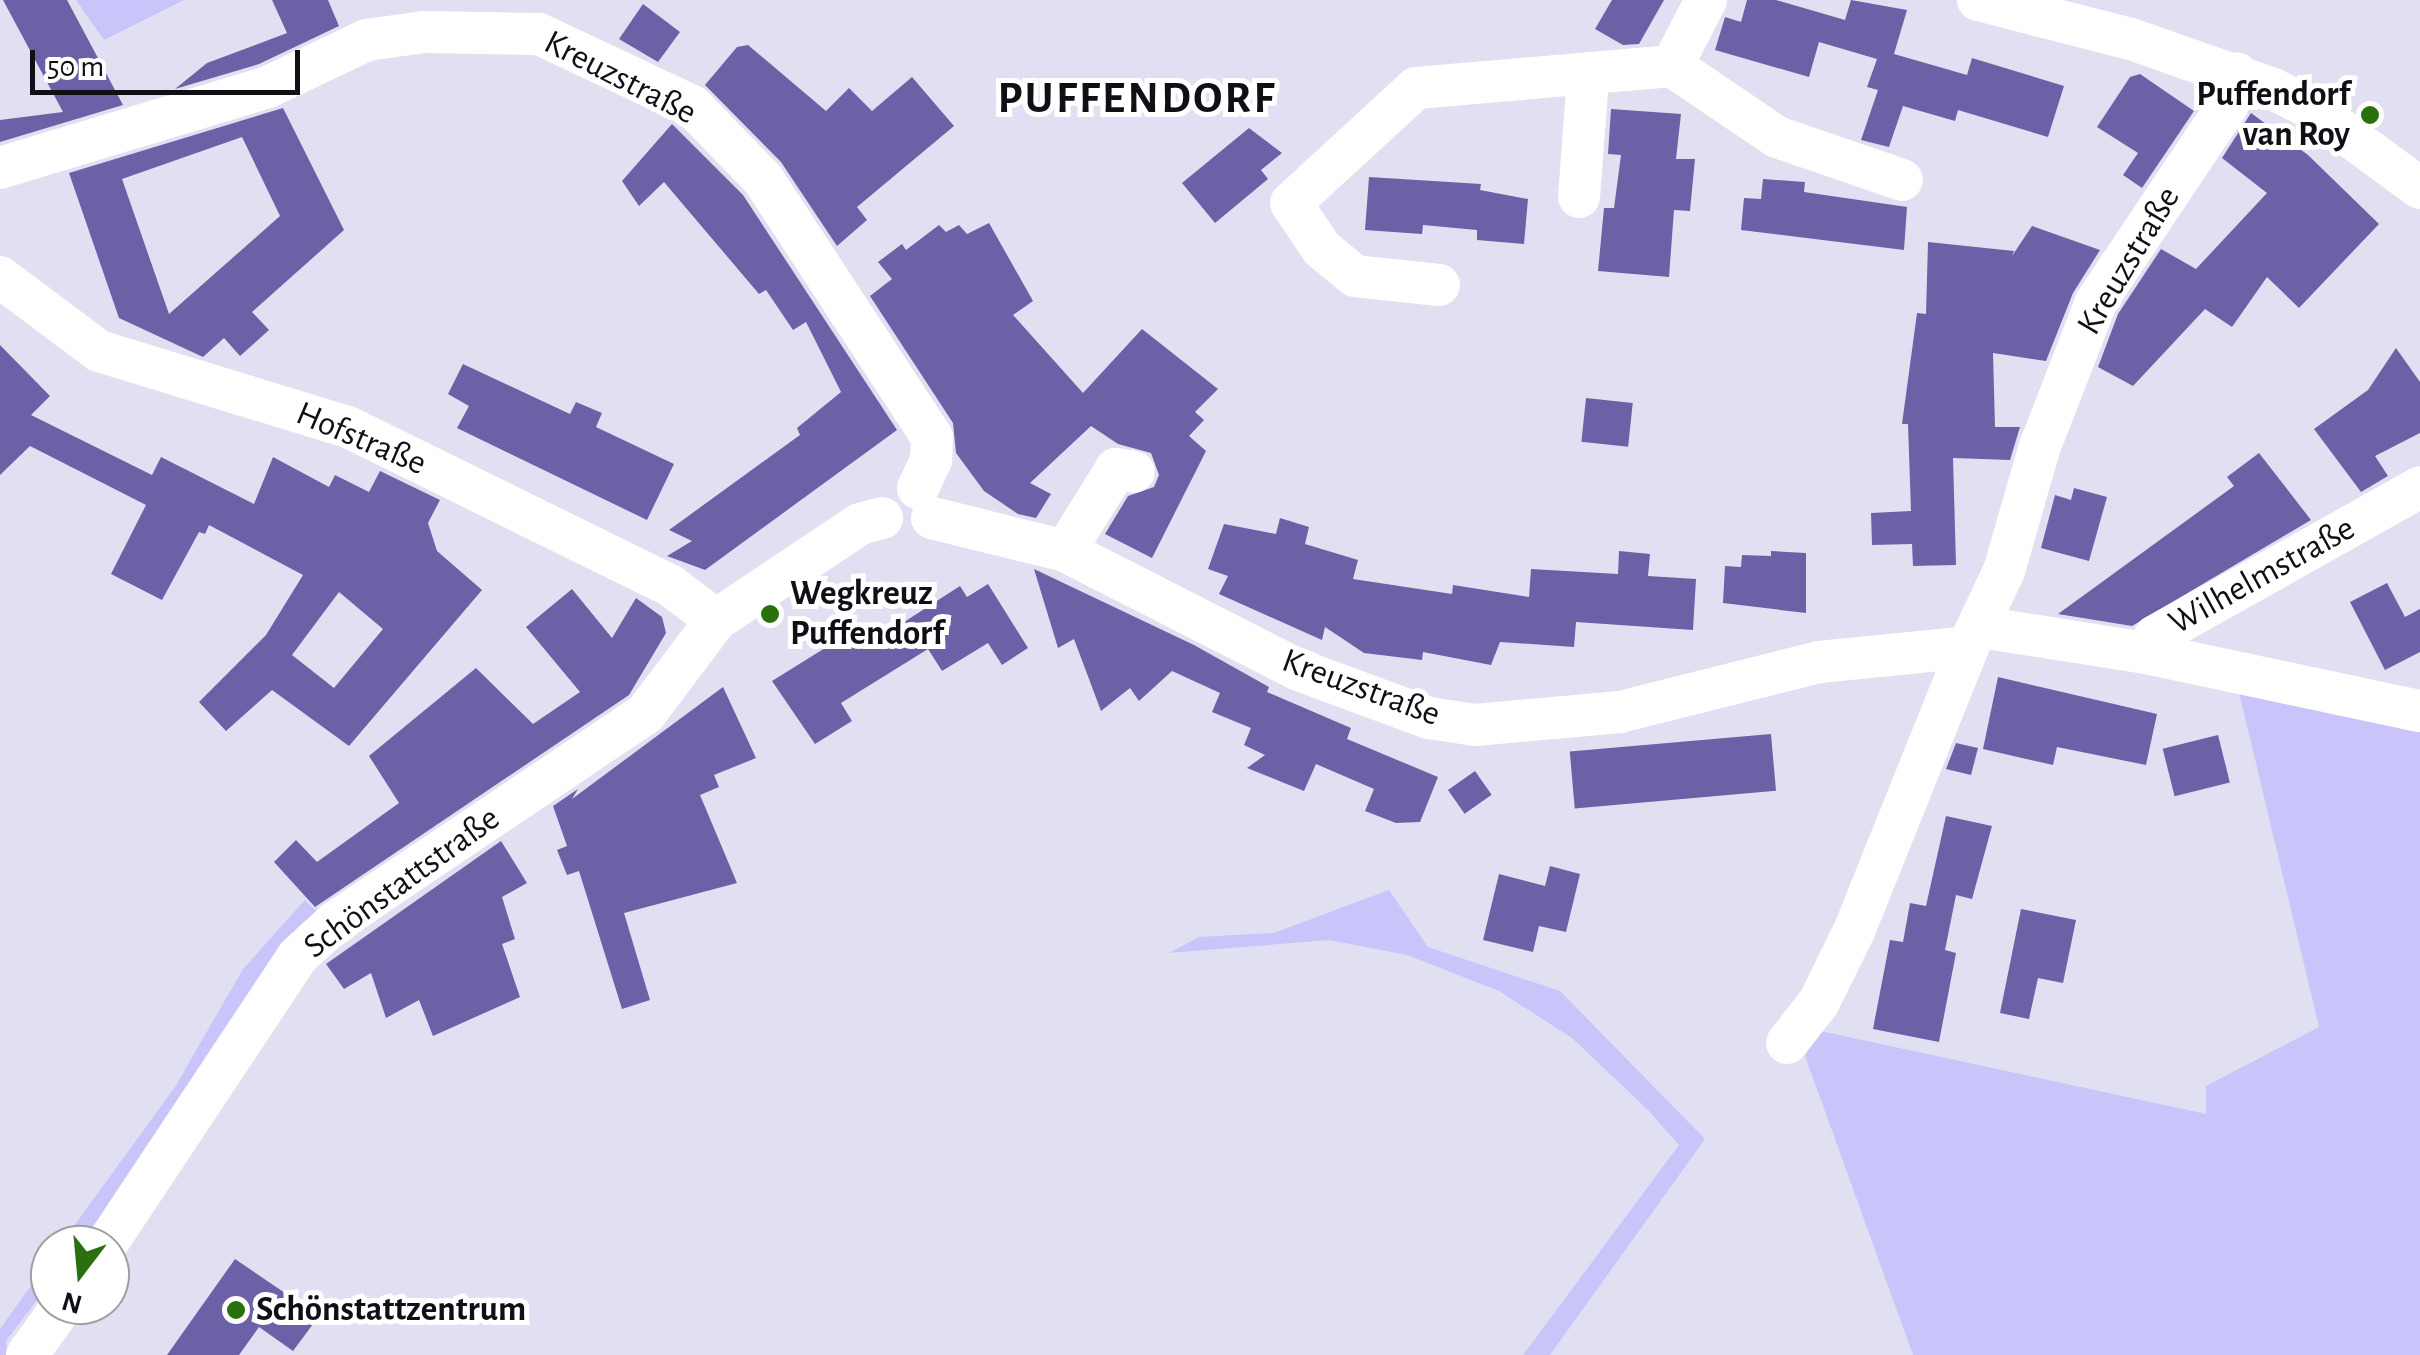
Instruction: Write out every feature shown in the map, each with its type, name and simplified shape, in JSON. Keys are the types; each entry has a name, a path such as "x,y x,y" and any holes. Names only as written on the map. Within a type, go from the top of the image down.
{"street":[{"path":"1672,66 1706,0"},
{"path":"1978,0 2131,38 2237,74 2311,108 2420,188"},
{"name":"Kreuzstraße","path":"0,168 268,87 367,40 515,16 539,34 692,106 763,179 932,438 925,503 1064,550 1299,670 1429,718 1475,725 1620,712 1819,662 1974,637 2146,653"},
{"path":"1439,284 1355,276 1322,249 1291,203 1416,88 1588,78 1672,66 1776,137 1902,180"},
{"name":"Kreuzstraße","path":"1974,637 2096,302 2227,106 2237,74"},
{"path":"1579,197 1588,78"},
{"name":"Hofstraße","path":"0,277 99,352 348,426 672,586 716,620"},
{"path":"1064,550 1116,469 1134,472"},
{"name":"Wilhelmstraße","path":"2420,487 2156,636 2146,653 2420,712"},
{"name":"Schönstattstraße","path":"119,1225 298,956 334,923 646,713 716,620 860,524 882,518 890,491 925,503"},
{"path":"1787,1043 1818,1002 1854,931 1974,637"},
{"path":"27,1355 49,1325"}],"shaded area":[{"path":"76,0 184,0 104,40"},
{"path":"2237,684 2420,723 2420,1355 1913,1355 1805,1056 1816,1030 2206,1114 2206,1086 2319,1027"},
{"path":"1389,890 1428,947 1560,991 1705,1139 1550,1355 1523,1355 1679,1145 1648,1110 1572,1038 1499,991 1407,955 1329,940 1169,953 1199,937 1274,933"},
{"path":"305,900 317,912 96,1225 75,1225 175,1087 243,969"},
{"path":"30,1287 30,1309 6,1341 8,1355 0,1355 0,1329"}],"building":[{"path":"3,0 67,0 123,105 0,142 0,120 63,112"},
{"path":"272,0 328,0 339,26 259,64 175,89 207,63 287,33"},
{"path":"1612,0 1664,0 1639,44 1623,45 1595,29"},
{"path":"1747,0 1776,0 1845,20 1851,0 1907,10 1894,54 1967,75 1972,58 2064,86 2048,137 1958,110 1955,121 1903,106 1889,147 1861,140 1878,90 1867,87 1877,59 1819,42 1809,77 1715,50 1725,17 1741,22"},
{"path":"643,4 680,32 658,62 619,39"},
{"path":"748,45 826,111 849,88 872,111 912,77 954,126 857,207 867,220 837,246 781,162 705,85 737,47"},
{"path":"2140,74 2194,111 2142,188 2123,175 2138,153 2097,127 2130,77"},
{"path":"283,108 344,230 252,312 269,330 240,356 224,338 203,357 119,318 69,173","holes":["242,137 280,216 169,314 122,179"]},
{"path":"1611,109 1681,114 1676,159 1695,159 1690,211 1674,210 1669,277 1598,271 1604,208 1614,208 1621,155 1608,154"},
{"path":"2251,113 2308,155 2379,224 2299,308 2267,277 2232,327 2205,309 2133,386 2098,367 2118,314 2161,249 2196,269 2267,193 2222,158"},
{"path":"672,124 743,195 897,430 705,570 667,556 692,541 669,530 800,435 797,428 841,392 806,322 793,330 766,290 759,294 664,182 639,206 622,181"},
{"path":"1249,128 1282,153 1261,170 1268,179 1215,223 1182,183"},
{"path":"1369,177 1481,184 1480,190 1528,199 1524,244 1477,240 1477,230 1423,225 1422,234 1365,230"},
{"path":"1763,179 1805,182 1804,192 1907,207 1904,250 1741,230 1744,198 1761,199"},
{"path":"989,223 1033,301 1013,315 1083,393 1142,329 1218,389 1195,412 1204,420 1189,436 1206,451 1152,558 1105,534 1128,496 1154,487 1159,475 1151,453 1118,444 1091,426 1030,483 1051,494 1036,518 1018,514 984,491 956,453 953,423 870,296 892,279 878,262 902,244 906,250 939,225 946,232 959,225 967,234"},
{"path":"2032,226 2100,250 2073,293 2046,361 1993,353 1995,427 2020,427 2010,460 1953,458 1956,565 1913,566 1912,544 1872,545 1871,513 1911,511 1908,424 1902,424 1917,313 1926,314 1928,242 2014,251 2012,256"},
{"path":"0,345 50,396 31,415 152,475 161,457 254,504 273,457 329,487 335,475 369,492 380,471 440,500 428,523 437,551 482,590 349,746 272,690 226,731 199,702 266,635 303,575 209,525 205,534 199,532 162,600 111,574 146,505 30,446 0,475","holes":["339,592 383,629 334,688 292,655"]},
{"path":"2396,348 2420,382 2420,433 2375,456 2388,476 2361,492 2314,429 2368,390"},
{"path":"463,364 570,414 576,402 602,413 596,427 674,464 647,520 457,428 469,406 448,394"},
{"path":"1586,398 1633,403 1628,447 1581,442"},
{"path":"2259,453 2311,520 2132,626 2058,614 2234,486 2227,477"},
{"path":"2074,488 2107,497 2089,561 2041,548 2055,495 2071,500"},
{"path":"1280,518 1309,527 1305,544 1358,560 1353,579 1452,594 1453,585 1529,597 1531,569 1618,574 1619,551 1650,554 1648,576 1696,579 1693,630 1576,622 1574,647 1500,642 1491,665 1423,652 1422,660 1364,653 1325,627 1322,640 1219,594 1228,576 1208,569 1224,524 1276,534"},
{"path":"1771,551 1806,553 1806,613 1723,603 1725,566 1741,567 1742,555 1771,556"},
{"path":"1034,569 1194,645 1269,687 1267,692 1351,728 1347,739 1438,777 1420,822 1396,823 1365,811 1374,789 1316,764 1304,791 1247,768 1265,755 1244,745 1251,728 1212,712 1220,693 1172,671 1139,701 1130,688 1101,711 1074,639 1058,648"},
{"path":"2387,583 2405,617 2420,609 2420,652 2385,670 2350,602"},
{"path":"988,584 1028,648 1002,665 988,643 942,671 928,649 841,703 852,721 815,744 772,681 862,625 873,642 960,586 967,597"},
{"path":"572,589 612,638 636,598 662,617 666,633 629,695 315,907 274,862 296,840 317,862 399,803 369,756 476,668 533,724 580,692 526,627"},
{"path":"1998,677 2157,714 2146,765 2057,747 2053,765 1983,749"},
{"path":"723,687 756,758 714,775 719,787 700,795 737,883 624,913 650,1000 622,1009 579,871 567,875 557,850 567,846 553,806 578,789 572,799"},
{"path":"1771,734 1776,791 1575,808 1570,752"},
{"path":"2218,735 2230,783 2175,796 2163,749"},
{"path":"1956,743 1978,748 1971,775 1946,769"},
{"path":"1475,771 1492,795 1465,814 1448,790"},
{"path":"1946,816 1992,826 1972,899 1956,895 1945,950 1956,953 1939,1042 1873,1029 1890,940 1903,942 1910,903 1926,906"},
{"path":"501,841 527,883 502,897 515,939 502,944 520,997 433,1036 419,1000 386,1018 371,973 344,989 326,964"},
{"path":"1550,866 1580,874 1566,932 1539,926 1533,952 1483,940 1499,874 1545,886"},
{"path":"2021,909 2076,920 2063,983 2038,978 2029,1019 2000,1013"},
{"name":"Schönstattzentrum","path":"235,1259 319,1316 293,1351 259,1327 239,1355 167,1355"}],"place":[{"name":"Puffendorf van Roy","path":"2370,115"},
{"name":"Wegkreuz Puffendorf","path":"770,614"},
{"name":"Schönstattzentrum","path":"236,1310"}],"district":[{"name":"PUFFENDORF","path":"1137,99"}]}
